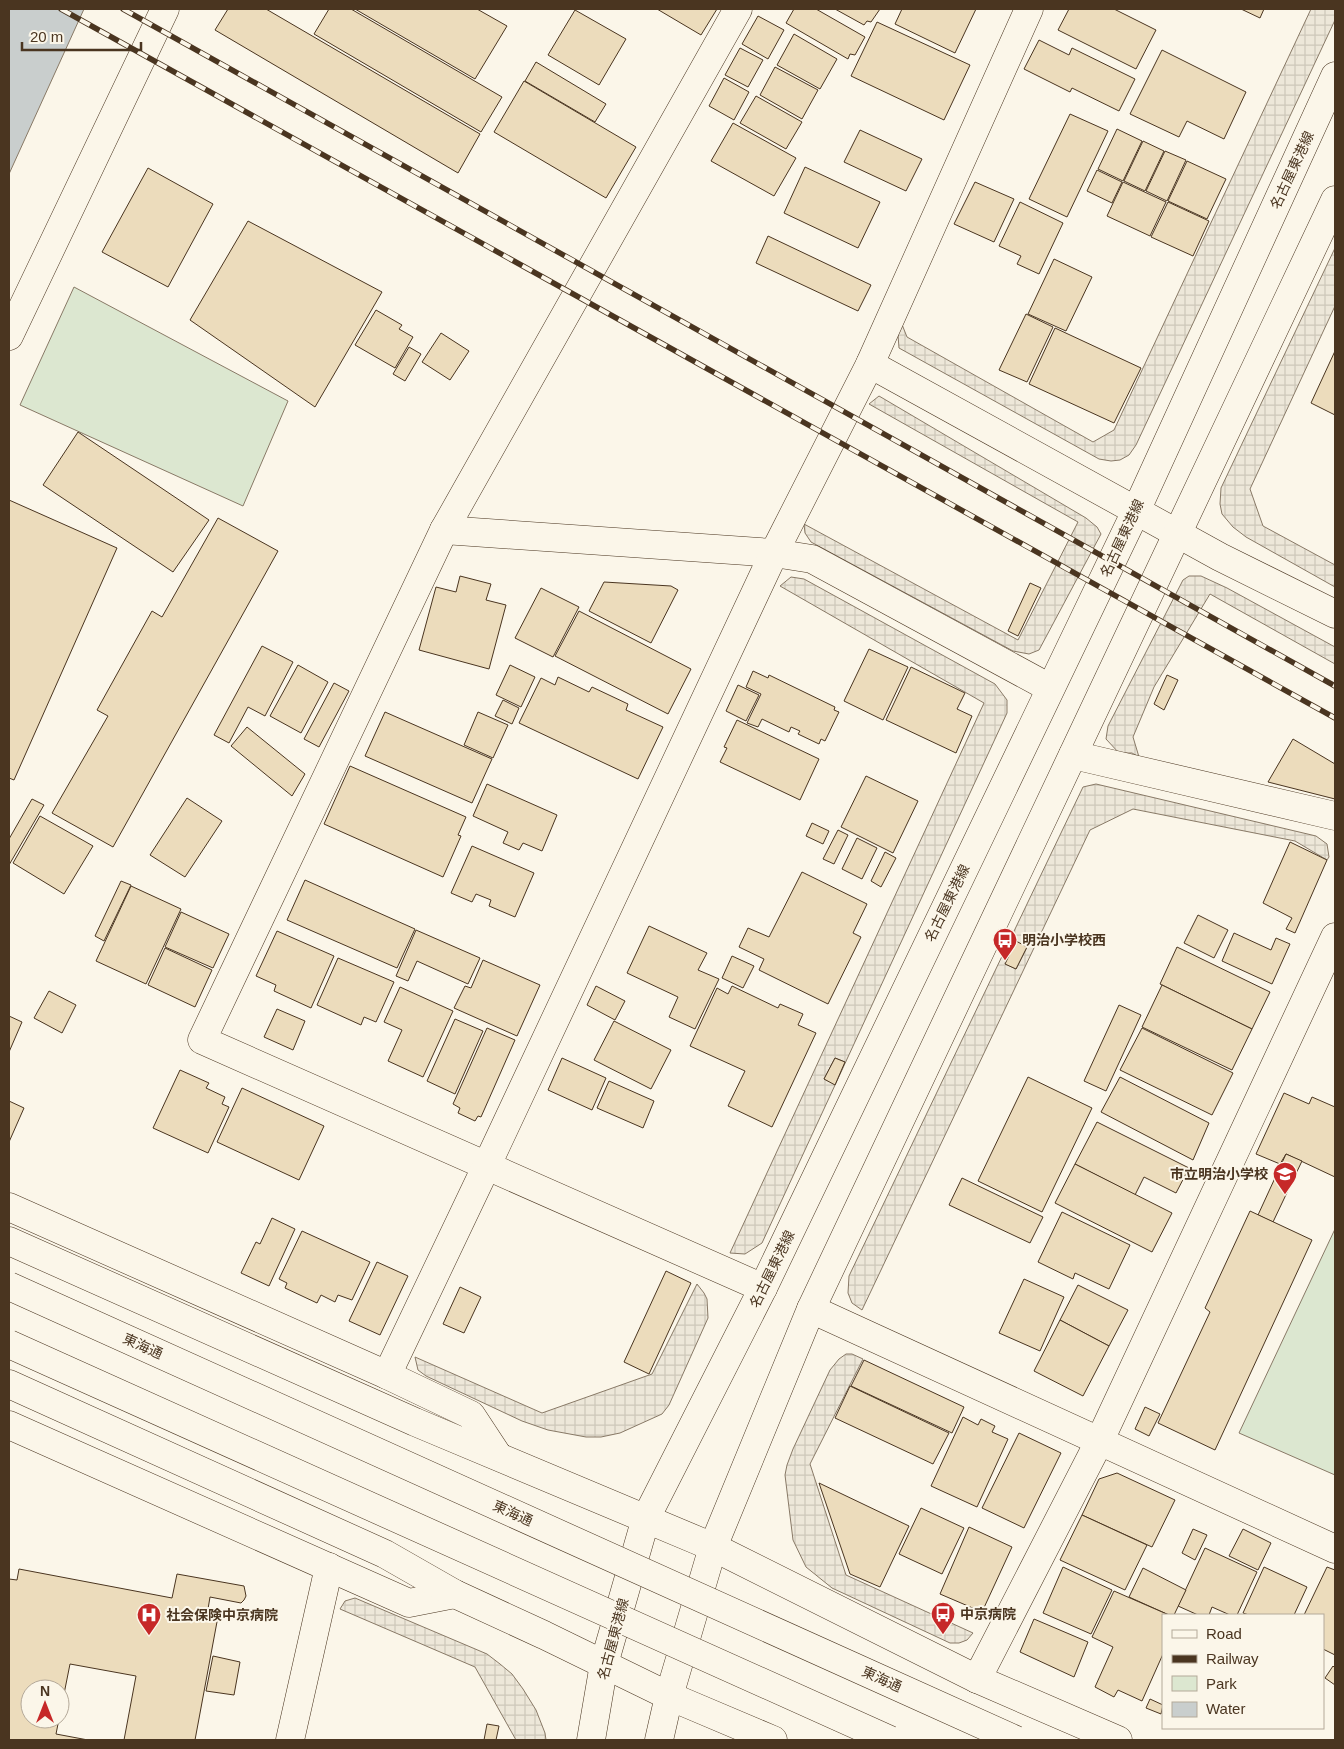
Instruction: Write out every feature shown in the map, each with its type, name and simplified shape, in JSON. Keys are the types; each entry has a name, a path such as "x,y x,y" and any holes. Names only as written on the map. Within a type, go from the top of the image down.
{"street":[{"path":"9,336 164,9"},
{"path":"738,9 444,530 202,1040 763,1288"},
{"path":"386,1375 487,1165 774,553 870,364 1029,9"},
{"name":"名古屋東港線","path":"591,1740 604,1664 646,1518 763,1288 1136,511 1335,76"},
{"path":"660,1740 669,1696 712,1547 811,1309 1335,200"},
{"path":"870,364 1220,557 1335,614"},
{"path":"444,530 774,553 812,558 1050,688"},
{"path":"1073,754 1335,816"},
{"path":"977,1679 1100,1440 1335,937"},
{"path":"9,1207 386,1375 471,1415 498,1456"},
{"path":"9,1241 415,1422 712,1547 977,1679 1118,1740"},
{"name":"東海通","path":"9,1286 1016,1740"},
{"path":"811,1309 1335,1549"},
{"path":"9,1344 890,1740"},
{"path":"9,1384 386,1554 455,1594 544,1634 669,1696 773,1740"},
{"path":"9,1425 329,1566 409,1604 455,1594"},
{"path":"290,1740 329,1566"}],"green space":[{"path":"74,287 288,401 243,506 20,405"},
{"path":"1335,1229 1335,1475 1239,1433"}],"shaded area":[{"path":"1311,9 1335,9 1335,20 1136,445 1129,455 1120,460 1099,459 899,348 898,335 901,322 907,337 1093,442 1114,430"},
{"path":"1335,248 1335,306 1250,489 1263,526 1335,565 1335,587 1246,537 1233,527 1222,514 1220,504 1221,488"},
{"path":"879,396 1086,518 1097,527 1101,534 1039,650 1029,654 1013,651 811,542 805,533 804,524 1018,640 1078,522 869,404"},
{"path":"1189,576 1201,576 1227,588 1335,647 1335,664 1210,594 1154,687 1133,737 1139,757 1132,753 1119,753 1106,739 1108,726 1183,580"},
{"path":"791,577 804,579 995,684 1007,700 1007,713 762,1243 745,1254 730,1253 984,703 780,586","holes":["835,1058 845,1062 835,1084 824,1079"]},
{"path":"1096,784 1316,836 1327,844 1329,857 1327,860 1295,841 1133,809 1090,830 862,1310 852,1303 848,1293 849,1276 1083,787","holes":["1016,942 1027,947 1016,969 1006,964"]},
{"path":"697,1284 707,1299 708,1318 669,1405 662,1414 620,1433 601,1437 586,1437 548,1430 522,1421 426,1376 418,1370 415,1357 542,1413 652,1374"},
{"path":"846,1354 852,1354 863,1359 810,1464 846,1575 973,1633 967,1640 959,1643 950,1643 832,1588 806,1567 793,1540 785,1475 787,1465 830,1370"},
{"path":"355,1598 487,1654 512,1674 523,1689 536,1710 546,1740 516,1740 475,1667 340,1609 345,1601"}],"water":[{"path":"9,9 84,9 9,174"}],"building":[{"path":"228,9 266,9 480,134 458,173 215,30"},
{"path":"329,9 351,9 502,97 481,132 314,34"},
{"path":"355,9 477,9 507,26 475,79"},
{"path":"657,9 717,9 701,35"},
{"path":"794,9 816,9 865,37 855,55 850,54 848,59 786,23"},
{"path":"835,9 880,9 871,22 867,21 864,25"},
{"path":"902,9 976,9 955,53 895,24"},
{"path":"1069,9 1114,9 1156,30 1136,69 1058,30"},
{"path":"1241,9 1264,9 1260,18"},
{"path":"575,10 626,39 599,85 548,55"},
{"path":"758,16 784,30 768,59 742,44"},
{"path":"877,22 970,65 944,120 851,76"},
{"path":"794,34 837,59 820,89 777,65"},
{"path":"1039,40 1069,55 1072,48 1135,79 1119,111 1072,88 1070,92 1024,69"},
{"path":"740,48 763,60 748,87 725,75"},
{"path":"1162,50 1246,92 1224,139 1187,121 1179,137 1130,114"},
{"path":"536,62 606,104 595,122 525,81"},
{"path":"775,67 818,90 802,119 760,95"},
{"path":"724,78 749,92 734,120 709,106"},
{"path":"524,81 636,147 606,198 494,132"},
{"path":"756,96 802,122 786,149 740,123"},
{"path":"1070,114 1108,131 1067,217 1029,199"},
{"path":"733,123 796,158 774,196 711,161"},
{"path":"1117,129 1142,141 1123,181 1098,169"},
{"path":"860,130 922,159 906,191 844,162"},
{"path":"1143,141 1164,151 1145,191 1124,181"},
{"path":"1165,151 1186,160 1167,201 1146,191"},
{"path":"1187,161 1226,179 1207,219 1168,201"},
{"path":"805,167 880,202 858,248 784,213"},
{"path":"148,168 213,204 168,287 102,252"},
{"path":"1097,170 1122,182 1112,203 1087,191"},
{"path":"975,182 1014,199 994,242 954,224"},
{"path":"1123,182 1166,202 1150,236 1107,216"},
{"path":"1020,202 1063,223 1039,274 1017,264 1021,256 999,246"},
{"path":"1168,202 1209,221 1193,256 1151,237"},
{"path":"248,221 382,292 315,407 190,320"},
{"path":"768,236 871,285 858,311 756,263"},
{"path":"1054,259 1092,277 1066,331 1028,314"},
{"path":"376,310 402,325 399,329 413,337 395,368 355,345"},
{"path":"1026,314 1053,327 1027,382 999,370"},
{"path":"1055,328 1141,368 1114,423 1029,384"},
{"path":"441,333 469,351 450,380 422,362"},
{"path":"409,347 421,354 405,381 393,374"},
{"path":"1335,351 1335,415 1311,403"},
{"path":"78,432 209,520 173,572 43,485"},
{"path":"9,500 117,548 14,780 9,778"},
{"path":"218,518 278,551 113,847 52,813 108,716 97,710 152,611 162,617"},
{"path":"460,576 491,584 486,600 506,605 489,669 419,650 436,587 456,592"},
{"path":"604,582 671,586 678,590 651,643 589,611"},
{"path":"1030,583 1041,588 1018,636 1008,631"},
{"path":"541,588 579,607 553,657 515,638"},
{"path":"579,611 691,669 668,714 555,656"},
{"path":"262,646 293,662 265,716 248,707 229,743 214,735"},
{"path":"869,649 908,667 883,720 844,701"},
{"path":"298,665 328,682 301,733 270,716"},
{"path":"510,665 535,677 521,707 496,695"},
{"path":"911,667 965,693 957,709 972,716 956,753 886,720"},
{"path":"753,671 768,678 769,675 835,707 834,710 839,712 825,741 821,739 819,744 798,734 800,731 791,727 789,732 762,719 758,727 747,723 761,694 746,687"},
{"path":"1167,675 1178,680 1164,710 1154,704"},
{"path":"558,677 589,692 592,687 628,704 626,710 663,727 638,779 519,723 541,678 555,685"},
{"path":"334,683 349,691 319,747 304,739"},
{"path":"738,685 759,695 746,721 726,711"},
{"path":"503,700 519,708 512,724 495,716"},
{"path":"385,712 492,759 472,803 365,756"},
{"path":"478,712 508,725 493,758 464,745"},
{"path":"737,720 819,759 800,800 720,762 727,748 724,747"},
{"path":"247,727 305,774 292,796 231,746"},
{"path":"1293,739 1335,764 1335,799 1268,782"},
{"path":"350,766 466,817 458,835 461,836 443,877 324,824"},
{"path":"866,776 918,801 893,853 841,827"},
{"path":"487,784 557,815 542,851 523,843 519,850 503,843 508,832 473,816"},
{"path":"187,798 222,821 185,877 150,855"},
{"path":"32,799 44,805 9,865 9,839"},
{"path":"40,816 93,846 64,894 13,863"},
{"path":"812,823 829,831 823,844 806,836"},
{"path":"838,830 848,835 834,864 823,859"},
{"path":"857,838 877,848 862,879 842,869"},
{"path":"1290,842 1327,860 1295,933 1286,929 1292,918 1263,903"},
{"path":"472,846 534,873 515,917 489,906 491,900 476,894 472,902 451,893"},
{"path":"885,852 896,858 881,887 871,881"},
{"path":"802,872 867,904 853,933 861,937 828,1004 759,970 764,959 739,947 748,928 769,937"},
{"path":"305,880 415,929 397,968 287,920"},
{"path":"121,881 131,885 104,941 95,936"},
{"path":"131,886 181,909 146,984 96,961"},
{"path":"181,912 229,934 213,968 165,947"},
{"path":"1198,915 1228,930 1214,958 1184,943"},
{"path":"649,926 707,953 698,970 719,979 695,1029 669,1017 678,997 627,973"},
{"path":"416,930 480,958 468,984 417,961 408,981 396,976"},
{"path":"277,931 334,956 311,1008 274,991 276,985 256,976"},
{"path":"1234,933 1271,950 1276,938 1290,944 1272,984 1222,961"},
{"path":"1016,941 1027,947 1016,969 1005,964"},
{"path":"1177,947 1270,992 1252,1029 1160,984"},
{"path":"165,948 212,970 195,1007 148,985"},
{"path":"732,956 754,966 743,988 722,978"},
{"path":"338,958 394,982 376,1022 364,1017 361,1025 317,1005"},
{"path":"483,960 540,985 517,1036 454,1008 465,986 471,988"},
{"path":"1162,985 1252,1029 1232,1070 1142,1027"},
{"path":"596,986 625,1001 615,1020 587,1005"},
{"path":"732,986 778,1008 780,1004 803,1014 798,1025 816,1033 772,1127 728,1106 745,1071 690,1046 717,988 728,994"},
{"path":"400,987 453,1011 423,1077 388,1061 402,1030 384,1022"},
{"path":"49,991 76,1005 62,1033 34,1018"},
{"path":"1119,1005 1141,1015 1106,1091 1084,1081"},
{"path":"277,1009 305,1021 293,1050 264,1037"},
{"path":"9,1016 22,1022 9,1052"},
{"path":"455,1019 483,1031 455,1094 427,1081"},
{"path":"614,1021 671,1050 651,1089 594,1060"},
{"path":"487,1028 515,1040 481,1117 478,1116 475,1121 458,1113 460,1108 453,1104"},
{"path":"1142,1028 1233,1073 1212,1115 1120,1070"},
{"path":"562,1058 606,1078 592,1110 548,1090"},
{"path":"835,1058 845,1062 835,1085 824,1079"},
{"path":"180,1070 209,1083 206,1088 225,1097 222,1104 229,1107 208,1153 153,1128"},
{"path":"1028,1077 1092,1108 1042,1212 978,1181"},
{"path":"1120,1077 1209,1123 1193,1160 1101,1112"},
{"path":"609,1081 654,1101 643,1128 597,1108"},
{"path":"242,1088 324,1126 299,1180 217,1142"},
{"path":"1284,1093 1309,1104 1312,1097 1335,1107 1335,1177 1286,1154 1280,1164 1256,1154"},
{"path":"9,1101 24,1108 9,1142"},
{"path":"1097,1122 1189,1168 1176,1193 1144,1177 1135,1195 1075,1164"},
{"path":"1286,1154 1302,1161 1273,1222 1258,1215"},
{"path":"1075,1164 1172,1213 1152,1252 1055,1203"},
{"path":"962,1178 1043,1217 1030,1243 949,1205"},
{"path":"1250,1211 1312,1240 1215,1450 1158,1423 1210,1312 1205,1308"},
{"path":"1062,1212 1130,1245 1109,1289 1075,1273 1073,1279 1038,1262"},
{"path":"272,1218 295,1229 269,1286 241,1273 256,1242 260,1244"},
{"path":"302,1231 370,1262 352,1300 338,1295 335,1302 321,1295 317,1303 285,1288 287,1283 279,1279"},
{"path":"377,1262 408,1276 380,1335 349,1321"},
{"path":"666,1271 691,1283 649,1374 624,1362"},
{"path":"1024,1279 1064,1297 1040,1351 999,1333"},
{"path":"1078,1285 1128,1310 1109,1346 1060,1320"},
{"path":"460,1287 481,1297 464,1333 443,1324"},
{"path":"1060,1320 1109,1346 1083,1396 1034,1371"},
{"path":"864,1360 964,1407 952,1433 851,1386"},
{"path":"850,1386 949,1433 933,1464 835,1418"},
{"path":"1145,1407 1160,1414 1149,1436 1135,1429"},
{"path":"963,1417 978,1425 981,1419 995,1426 992,1432 1008,1439 977,1507 931,1486"},
{"path":"1019,1433 1061,1453 1024,1528 982,1508"},
{"path":"1117,1473 1175,1500 1152,1547 1082,1515 1099,1479"},
{"path":"819,1483 909,1526 880,1587 850,1574"},
{"path":"921,1508 964,1528 942,1574 899,1554"},
{"path":"1082,1515 1147,1545 1125,1590 1060,1560"},
{"path":"969,1527 1012,1547 982,1612 940,1594"},
{"path":"1193,1529 1207,1535 1195,1560 1182,1553"},
{"path":"1243,1529 1271,1543 1258,1570 1229,1556"},
{"path":"1205,1548 1257,1572 1237,1614 1228,1614 1212,1607 1209,1614 1196,1614 1178,1606"},
{"path":"1063,1567 1112,1590 1091,1634 1043,1613"},
{"path":"1264,1567 1307,1587 1294,1614 1243,1613"},
{"path":"1327,1567 1335,1570 1335,1655 1324,1650 1324,1614 1304,1614"},
{"path":"1143,1568 1186,1590 1174,1614 1167,1614 1129,1597"},
{"path":"19,1569 172,1598 177,1574 244,1586 246,1596 241,1603 210,1597 208,1609 219,1611 195,1740 124,1740 136,1676 70,1664 67,1679 20,1679 20,1729 57,1729 56,1734 88,1740 9,1740 9,1579 17,1580"},
{"path":"1114,1591 1167,1614 1162,1614 1162,1656 1142,1701 1118,1690 1114,1697 1095,1687 1113,1647 1092,1637"},
{"path":"1034,1619 1088,1642 1074,1677 1020,1652"},
{"path":"213,1656 240,1662 234,1695 206,1691"},
{"path":"1333,1666 1335,1668 1335,1685 1325,1678"},
{"path":"1150,1699 1162,1705 1161,1714 1146,1708"},
{"path":"487,1724 499,1726 496,1740 484,1740"}],"railway":[{"path":"61,9 1335,718"},
{"path":"123,9 1335,686"}],"place":[{"name":"明治小学校西","path":"1005,961"},
{"name":"市立明治小学校","path":"1285,1195"},
{"name":"中京病院","path":"943,1635"},
{"name":"社会保険中京病院","path":"149,1636"}]}
